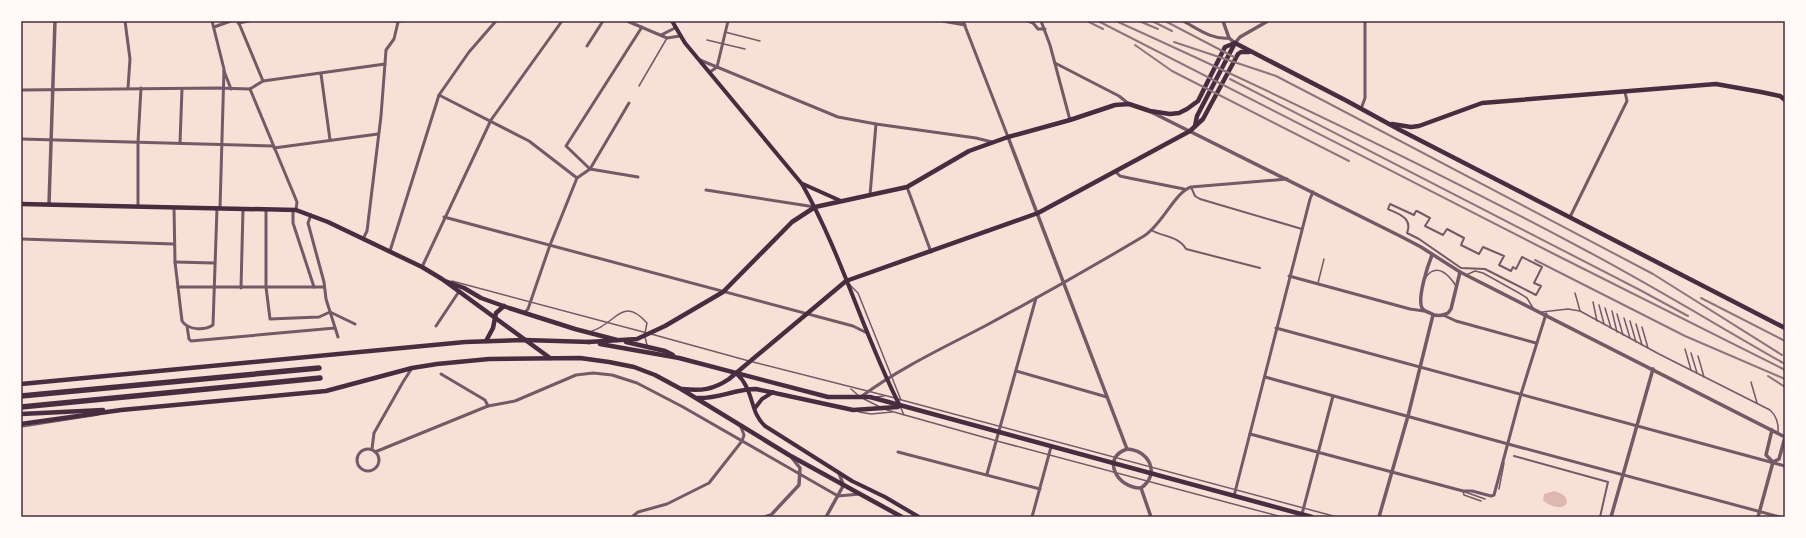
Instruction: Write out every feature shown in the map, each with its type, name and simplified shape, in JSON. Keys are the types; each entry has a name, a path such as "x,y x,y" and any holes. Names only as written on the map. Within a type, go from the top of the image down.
{"highway":[{"path":"21,396 319,368"},
{"path":"21,407 320,378"}],"main road":[{"path":"673,21 680,36 802,184 815,207 886,379 900,406"},
{"path":"21,384 486,341 525,340 588,342 624,341 637,339 723,292 792,222 815,207 907,187 970,151 1008,137 1070,120 1115,105 1129,104 1150,111 1170,114 1179,113 1198,101 1225,48 1235,43"},
{"path":"1195,126 1197,116 1235,43"},
{"path":"1235,43 1785,328"},
{"path":"681,389 712,389 729,379 846,281 1038,213 1190,131 1203,119 1238,54 1241,52 1253,52"},
{"path":"1390,124 1411,127 1418,126 1482,103 1716,84 1780,96 1785,100"},
{"path":"802,184 840,201"},
{"path":"21,204 294,210 311,215 422,267 442,279 550,358"},
{"path":"442,279 464,288 481,298 524,313 588,333 664,351 680,358"},
{"path":"486,341 493,328 497,311 504,306"},
{"path":"588,342 680,358 828,397 870,397 1312,517"},
{"path":"21,424 121,410 326,391 412,368 489,359 580,358 634,367 655,375 681,389 789,455 902,517"},
{"path":"736,373 745,382 749,389 756,415 765,426 839,472 919,517"},
{"path":"696,398 712,398 749,389 773,392 853,410 885,409 900,406"},
{"path":"755,408 762,399 773,392"},
{"path":"21,414 121,410"}],"street":[{"path":"49,204 55,21"},
{"path":"125,21 130,59 128,88"},
{"path":"212,21 224,69 231,89"},
{"path":"214,27 231,21"},
{"path":"249,21 238,22 263,81"},
{"path":"363,239 367,231 386,50 394,39 398,21"},
{"path":"390,251 439,95 469,52 496,21"},
{"path":"422,267 444,217 491,120 562,21"},
{"path":"587,46 603,21"},
{"path":"627,21 668,38 680,36"},
{"path":"710,72 717,67 728,21"},
{"path":"942,21 965,25"},
{"path":"963,21 1003,128 1038,213 1127,449"},
{"path":"1028,21 1033,23 1038,29 1045,29"},
{"path":"1041,21 1045,29 1055,63 1070,120"},
{"path":"1183,21 1211,36 1229,38"},
{"path":"1223,21 1229,38 1235,43 1240,38 1268,21"},
{"path":"1361,109 1364,98 1365,21"},
{"path":"638,177 590,169 566,146 642,27"},
{"path":"661,35 675,28"},
{"path":"700,60 838,117 994,142"},
{"path":"1055,63 1119,96 1129,104"},
{"path":"21,90 128,88 250,89 263,81 385,64"},
{"path":"174,207 176,239 174,244 175,262 182,321 187,326 192,328 209,327 213,325 214,263 224,69"},
{"path":"320,74 330,140"},
{"path":"138,207 138,142 141,88"},
{"path":"180,143 182,89"},
{"path":"250,89 297,202 294,210 293,223 314,287"},
{"path":"1570,217 1627,101 1625,92"},
{"path":"439,95 491,120 529,141 577,178"},
{"path":"524,313 528,309 550,245 577,178 590,169 629,103"},
{"path":"1150,111 1421,247 1465,275 1533,308 1785,437 1779,459 1773,462 1758,517"},
{"path":"870,195 876,124"},
{"path":"21,139 274,147 378,134"},
{"path":"1116,172 1120,176 1128,178 1184,189 1192,187 1287,180"},
{"path":"907,187 931,252"},
{"path":"1192,187 1195,196 1200,199 1302,229"},
{"path":"861,397 891,376 1064,284 1145,235 1159,223 1184,189"},
{"path":"706,190 815,207"},
{"path":"1234,496 1265,377 1276,328 1313,192"},
{"path":"1390,204 1414,215 1417,211 1430,218 1425,226 1443,235 1446,229 1464,238 1461,245 1479,254 1483,246 1504,256 1499,265 1511,271 1513,267 1516,268 1522,257 1542,267 1534,283 1541,286 1536,295 1485,269 1461,268 1419,238 1407,232 1409,225 1406,219 1388,209 1390,204"},
{"path":"241,288 243,209"},
{"path":"266,209 266,288 270,319 320,317 330,312"},
{"path":"311,215 308,223 330,312 338,337"},
{"path":"444,217 854,326 866,332"},
{"path":"1151,230 1160,235 1178,240 1186,249 1260,268"},
{"path":"21,239 174,244"},
{"path":"1424,310 1420,299 1432,255"},
{"path":"175,262 214,263"},
{"path":"1444,315 1451,309 1460,272"},
{"path":"1290,276 1410,309 1424,310 1433,315 1444,315 1456,321 1536,343"},
{"path":"178,287 324,287"},
{"path":"436,326 458,292"},
{"path":"987,474 1036,298"},
{"path":"330,312 355,324"},
{"path":"1250,434 1463,491 1472,491 1491,496 1494,495 1544,314"},
{"path":"1380,517 1408,416 1433,315"},
{"path":"187,326 188,339 191,341 335,328"},
{"path":"1276,328 1636,424 1785,466"},
{"path":"412,368 374,433 374,450 379,460 377,467 371,471 362,469 358,465 357,456 365,449 374,450 488,406 514,401 585,373 612,375 637,383 683,407 838,496 862,494"},
{"path":"1611,517 1636,424 1653,369"},
{"path":"1016,370 1107,397"},
{"path":"441,374 485,400 488,406"},
{"path":"1265,377 1780,517"},
{"path":"1302,514 1333,396"},
{"path":"632,517 638,512 667,504 709,483 742,441 744,435 742,427"},
{"path":"1772,430 1766,455 1773,462"},
{"path":"1032,517 1050,447"},
{"path":"1127,449 1140,452 1146,456 1151,466 1151,474 1148,481 1141,488 1128,485 1119,479 1115,473 1115,457 1118,453 1127,449"},
{"path":"898,452 1040,489"},
{"path":"765,517 779,507 799,485 800,468 789,455"},
{"path":"1514,456 1608,482 1600,517"},
{"path":"826,517 843,484 839,472"},
{"path":"1141,488 1151,517"}],"lane":[{"path":"725,32 760,41"},
{"path":"639,86 668,38"},
{"path":"707,40 745,49"},
{"path":"1318,284 1324,259"},
{"path":"1425,278 1430,272 1435,270 1442,271 1451,278 1456,286"},
{"path":"1465,275 1475,271 1482,273 1527,298 1533,308"},
{"path":"442,279 608,322 646,334 850,388 896,398 1337,517"},
{"path":"846,281 858,293 902,400"},
{"path":"1575,293 1580,311"},
{"path":"1593,302 1597,321"},
{"path":"1599,305 1604,324"},
{"path":"1605,308 1610,328"},
{"path":"1544,314 1568,309 1580,311 1636,342 1773,412 1778,427 1777,433"},
{"path":"588,333 600,329 620,313 629,310 638,314 647,323 647,347"},
{"path":"1612,311 1617,332"},
{"path":"1617,314 1623,335"},
{"path":"1624,318 1630,338"},
{"path":"1630,321 1636,342"},
{"path":"1636,324 1642,345"},
{"path":"1642,327 1648,348"},
{"path":"1685,349 1691,370"},
{"path":"1691,352 1697,373"},
{"path":"1698,356 1704,377"},
{"path":"1751,382 1757,403"},
{"path":"850,388 861,397 893,412 1282,517"},
{"path":"870,397 886,396"},
{"path":"900,406 904,415"},
{"path":"853,410 871,414 893,412"},
{"path":"21,427 92,417 107,412"},
{"path":"1499,489 1504,459"},
{"path":"1463,491 1485,499"},
{"path":"1463,491 1464,495 1482,501"}],"shaded area":[{"path":"1554,491 1564,496 1567,500 1567,503 1562,507 1555,507 1543,500 1544,494"}],"railway":[{"path":"1087,21 1103,29"},
{"path":"1098,21 1785,370"},
{"path":"1116,21 1294,103 1411,160 1610,264 1785,364"},
{"path":"1139,21 1158,29"},
{"path":"1152,21 1172,31"},
{"path":"1165,21 1234,57"},
{"path":"1174,42 1276,76 1653,274 1782,355"},
{"path":"1135,45 1172,71 1349,161"},
{"path":"1230,79 1688,316"},
{"path":"1535,260 1685,336 1785,379"},
{"path":"1701,298 1785,341"},
{"path":"1768,376 1785,387"}]}
